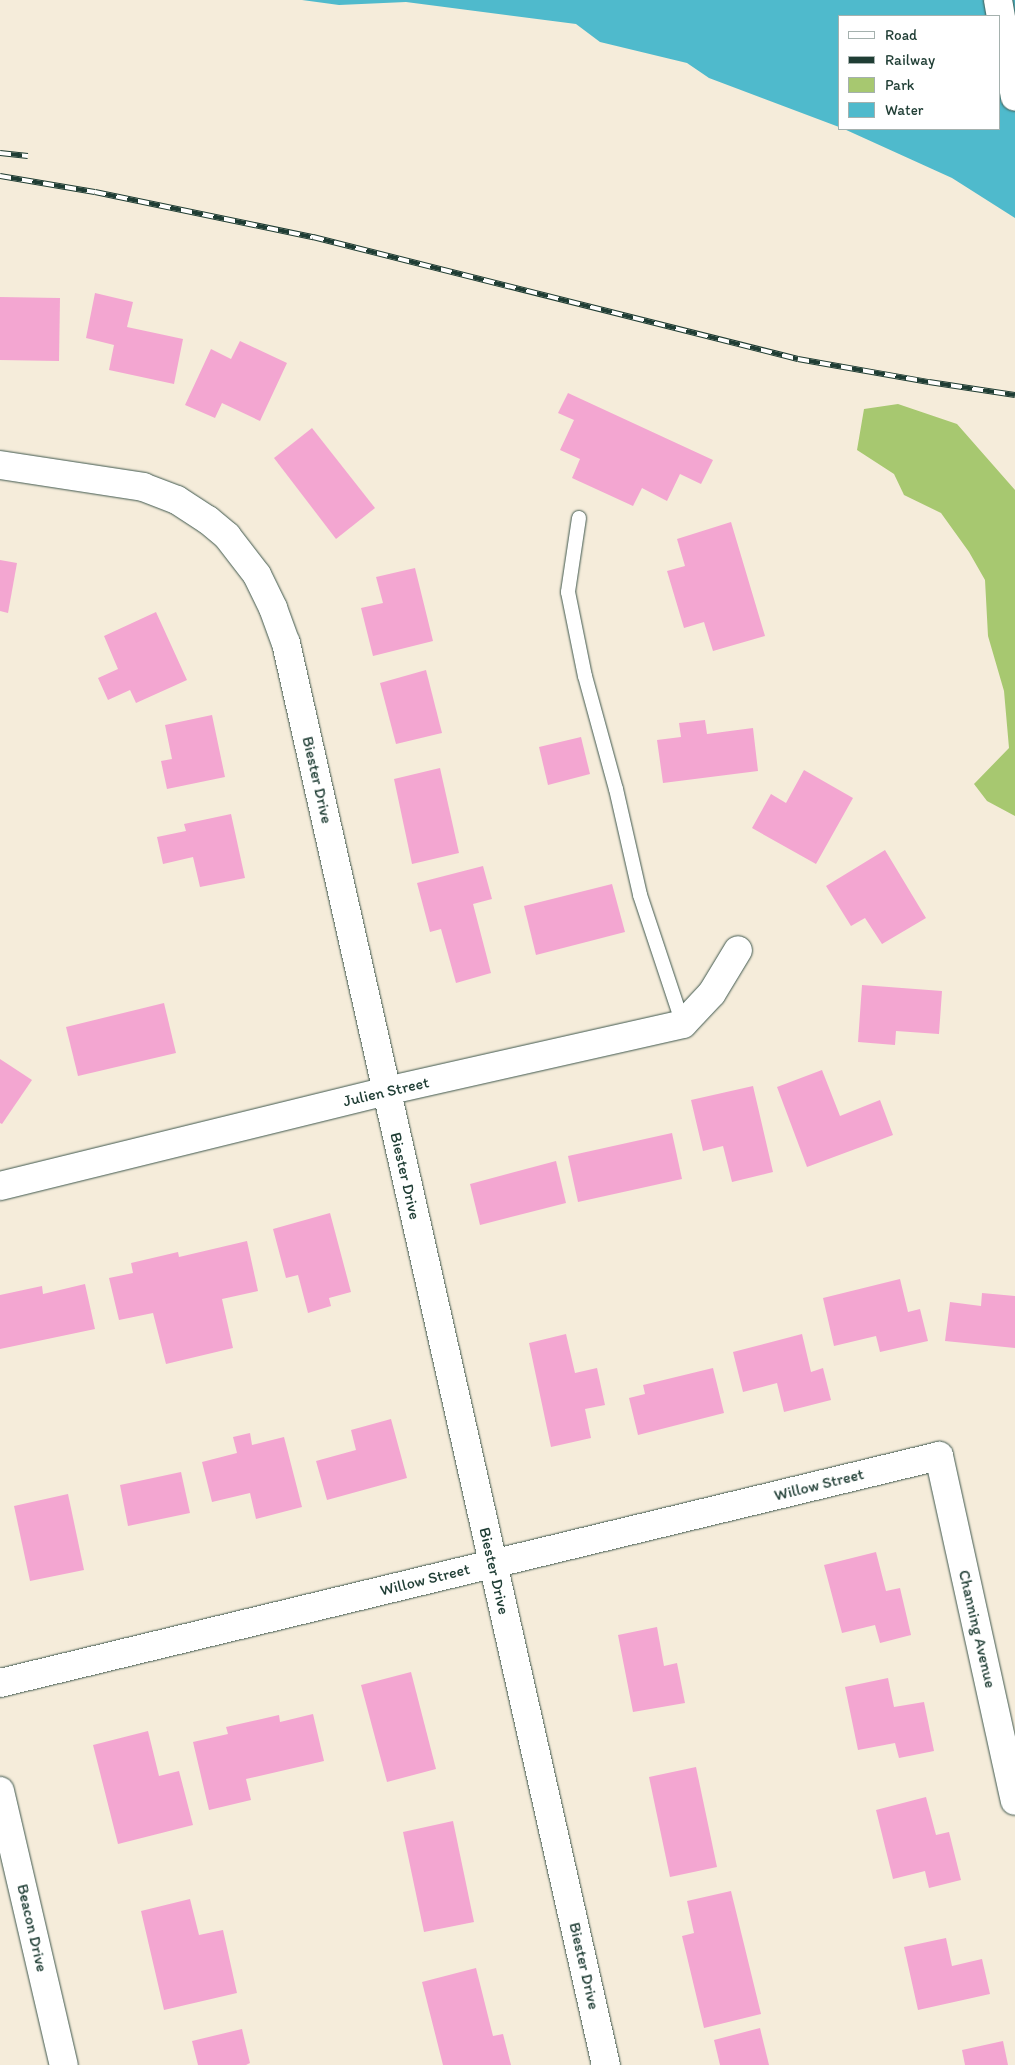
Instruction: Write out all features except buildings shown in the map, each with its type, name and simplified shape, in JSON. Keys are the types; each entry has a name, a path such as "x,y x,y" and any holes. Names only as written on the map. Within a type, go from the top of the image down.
{"street":[{"path":"998,0 1015,97"},
{"name":"Biester Drive","path":"0,465 143,487 177,500 208,520 227,536 257,574 273,608 286,643 606,2065"},
{"path":"683,1024 712,993 738,950"},
{"name":"Julien Street","path":"0,1186 386,1091 683,1024"},
{"name":"Willow Street","path":"0,1683 938,1456"},
{"name":"Channing Avenue","path":"938,1456 1015,1801"},
{"name":"Beacon Drive","path":"0,1791 64,2065"}],"lane":[{"path":"580,518 568,592 585,676 616,789 640,895 683,1024"}],"green space":[{"path":"898,404 957,424 1015,490 1015,816 987,801 974,784 1009,748 1004,691 988,636 985,580 969,552 941,513 904,495 894,474 857,450 864,409"}],"water":[{"path":"302,0 1015,0 1015,218 952,178 846,130 1000,130 1000,15 838,15 838,127 709,78 687,63 600,42 576,24 406,2 339,5"}],"railway":[{"path":"0,153 28,156"},
{"path":"0,176 95,192 313,237 798,359 1015,395"}]}
